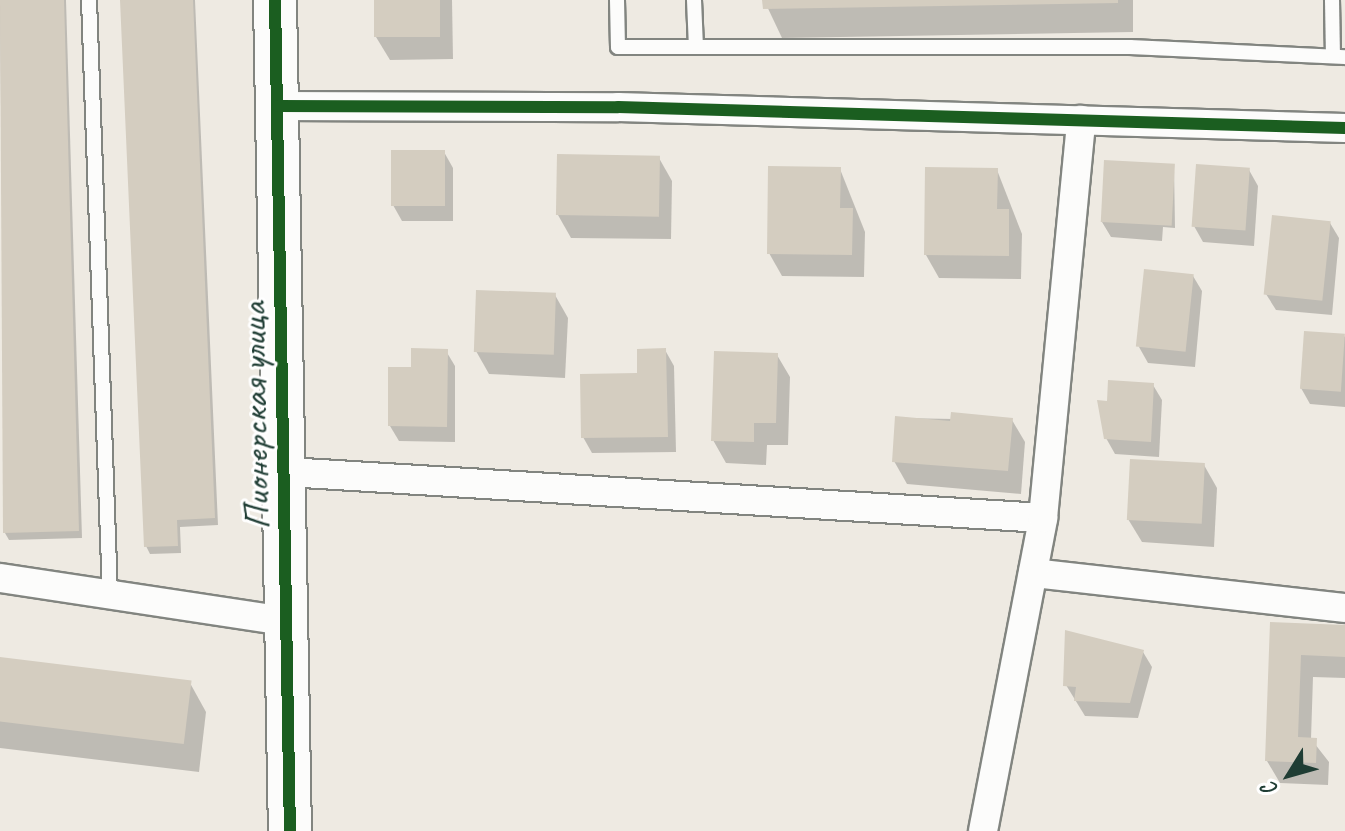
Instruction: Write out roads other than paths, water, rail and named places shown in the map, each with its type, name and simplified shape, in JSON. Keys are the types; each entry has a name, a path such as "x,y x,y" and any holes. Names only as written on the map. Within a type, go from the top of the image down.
{"street":[{"name":"Пионерская улица","path":"275,0 290,622 290,831"},
{"path":"278,106 1081,120 1345,128"},
{"path":"983,831 1043,518 1081,120"},
{"path":"287,472 1043,518"},
{"path":"1033,573 1345,608"},
{"path":"0,578 290,622"}],"lane":[{"path":"89,0 110,594"},
{"path":"617,0 618,47 1130,47 1339,56 1332,0"},
{"path":"694,0 696,47"}]}
